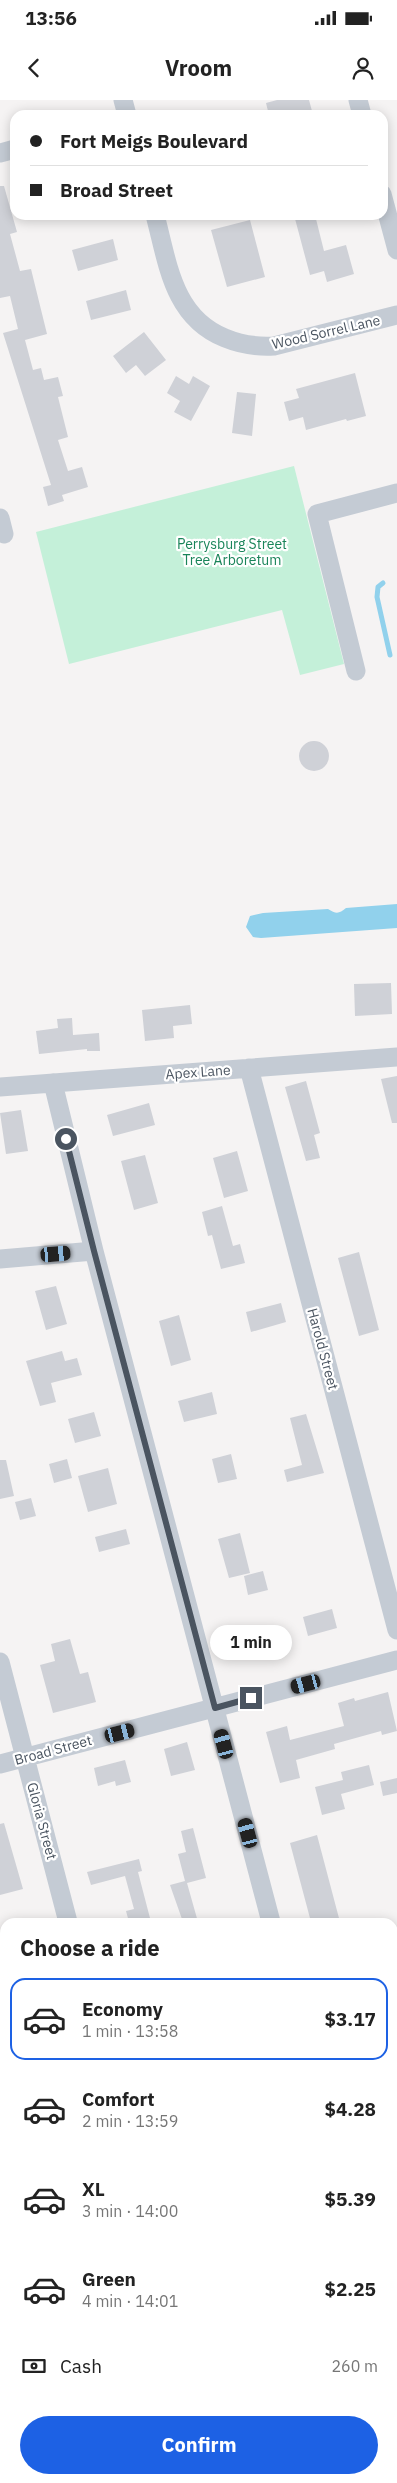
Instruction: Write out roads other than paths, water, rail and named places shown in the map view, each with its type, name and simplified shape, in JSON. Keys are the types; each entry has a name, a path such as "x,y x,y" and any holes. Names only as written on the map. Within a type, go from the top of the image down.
{"street":[{"path":"388,216 397,250"},
{"name":"Wood Sorrel Lane","path":"155,220 176,291 186,308 209,332 239,344 256,347 274,346 397,315"},
{"path":"356,671 317,514 397,493"},
{"name":"Apex Lane","path":"0,1087 397,1057"},
{"name":"Harold Street","path":"250,1068 397,1630"},
{"path":"53,1083 94,1251 270,1918"},
{"path":"0,1259 94,1251"},
{"name":"Broad Street","path":"0,1764 397,1660"},
{"name":"Gloria Street","path":"0,1662 67,1918"}],"water":[{"path":"397,904 397,928 261,938 253,937 246,927 250,916 263,913 328,909 337,913 346,908"}],"waterway":[{"path":"383,583 378,587 377,597 390,655"}],"park label":[{"name":"Perrysburg Street Tree Arboretum","path":"232,552"}]}
